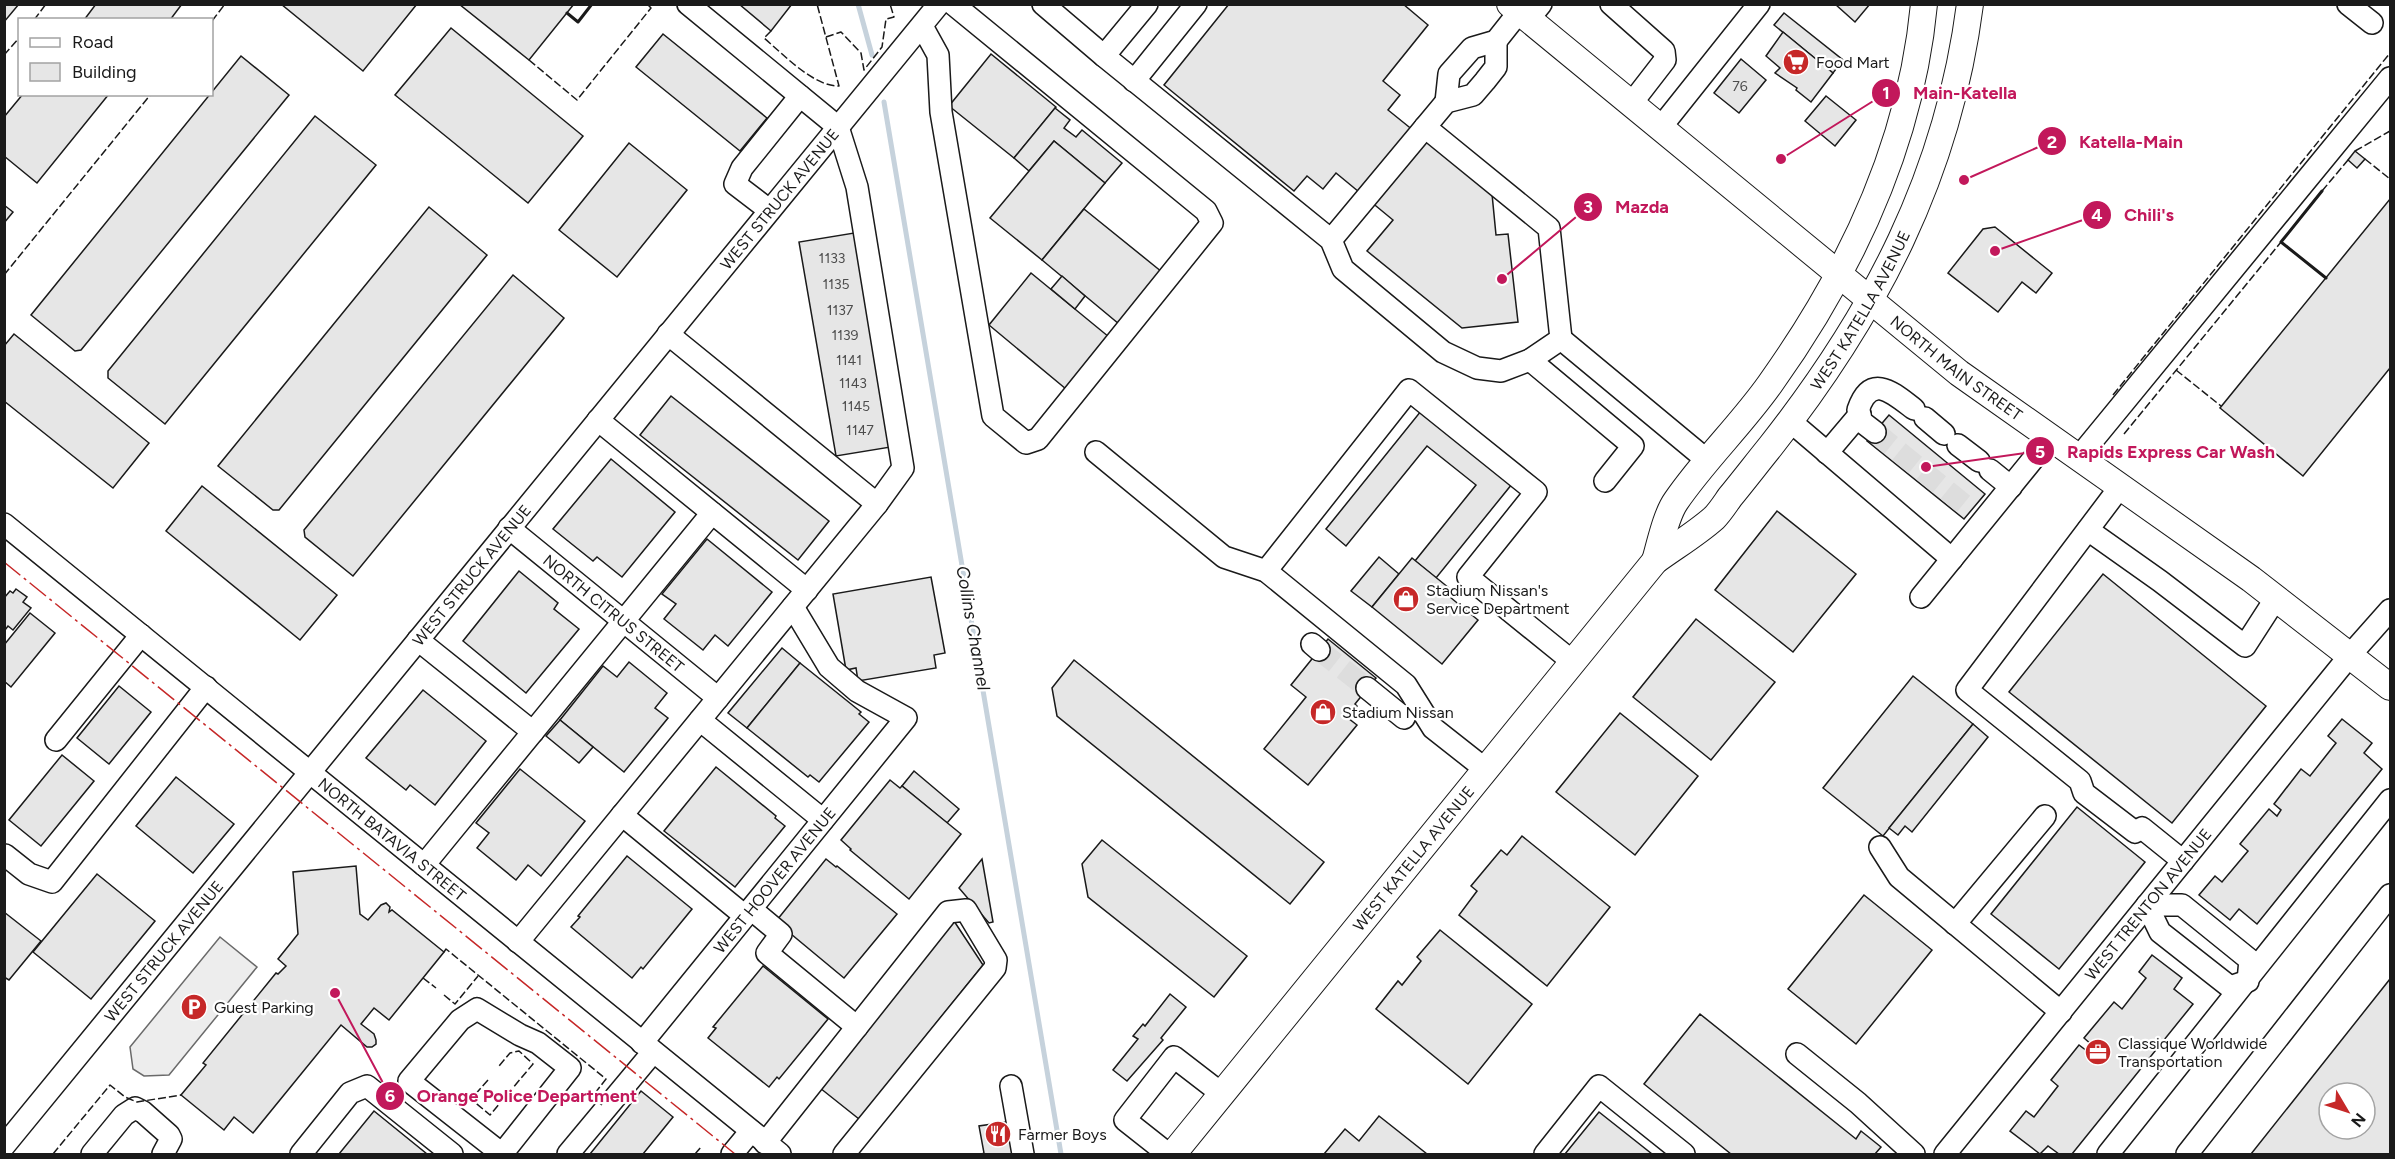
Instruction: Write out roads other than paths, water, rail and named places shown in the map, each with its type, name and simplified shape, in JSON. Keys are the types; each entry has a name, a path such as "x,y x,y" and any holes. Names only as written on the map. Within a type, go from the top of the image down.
{"main road":[{"name":"WEST KATELLA AVENUE","path":"1654,561 1674,503 1768,387 1816,315 1839,274 1883,180 1917,62 1924,4"},
{"name":"WEST KATELLA AVENUE","path":"1170,1155 1654,561 1714,518 1824,376 1870,300 1895,253 1930,171 1951,103 1966,37 1970,4"},
{"name":"NORTH MAIN STREET","path":"1524,10 1631,104 1959,373 2276,598 2391,687"}],"street":[{"path":"518,942 877,504 903,468 857,187 838,127 688,4"},
{"name":"WEST STRUCK AVENUE","path":"4,1146 939,4"},
{"path":"922,26 938,55 941,112 993,416 1026,443 1038,439 1212,223 1206,211 953,4"},
{"path":"1044,4 1134,81 1331,240 1343,269 1443,352 1477,368 1501,371 1530,360 1561,339"},
{"path":"1104,56 1147,4"},
{"path":"1134,81 1196,4"},
{"path":"1611,4 1666,55 1665,60 1631,104"},
{"path":"1660,128 1760,4"},
{"path":"2348,4 2372,23"},
{"path":"1331,240 1446,102 1449,74 1472,48 1496,41 1524,10"},
{"path":"1446,102 1473,95 1485,81 1496,67 1496,41"},
{"path":"2079,457 2391,78"},
{"path":"769,210 735,184 742,168 800,96"},
{"path":"1425,127 1549,228 1561,339 1708,461"},
{"path":"668,334 877,504"},
{"path":"1530,360 1633,446 1605,481"},
{"path":"1875,432 1862,422 1858,410 1868,393 1877,388 1886,389 2011,487"},
{"path":"1266,571 1409,390 1536,492 1468,578 1573,662"},
{"path":"1827,453 1860,414"},
{"path":"598,420 807,590"},
{"path":"1790,421 1952,559"},
{"path":"1921,597 1952,559 1977,515 2011,487 2051,437"},
{"path":"1096,452 1224,557 1266,571 1406,685 1433,728 1485,769"},
{"path":"2120,487 1967,690 2080,780 2084,793 2135,832 2142,828 2183,861"},
{"path":"424,866 712,513"},
{"name":"NORTH CITRUS STREET","path":"509,528 718,698"},
{"name":"NORTH BATAVIA STREET","path":"6,529 206,687 765,1143"},
{"path":"2088,530 2245,646 2276,598"},
{"name":"WEST HOOVER AVENUE","path":"568,1155 748,913 906,718 857,691 829,667 793,607"},
{"name":"WEST TRENTON AVENUE","path":"1946,1154 2351,654 2391,610"},
{"path":"56,740 141,635"},
{"path":"418,640 533,732"},
{"path":"4,855 29,874 52,882 206,687"},
{"path":"1367,688 1404,718"},
{"path":"700,720 823,820"},
{"path":"2108,1155 2391,800"},
{"path":"622,815 748,913 781,934 767,953 857,1026"},
{"path":"1955,924 2045,816"},
{"path":"1880,847 1899,877 2061,1012"},
{"path":"2187,1155 2391,895"},
{"path":"2147,905 2182,905 2250,960 2248,981 2230,987 2160,932 2147,905"},
{"path":"732,1155 765,1143 948,912 966,910 996,960 995,968 844,1155"},
{"path":"477,1009 538,1043 570,1068 502,1154 409,1081 460,1020 477,1009"},
{"path":"1797,1054 1858,1103 1914,1155"},
{"path":"1170,1155 1125,1120 1174,1057 1222,1094"},
{"path":"301,1155 351,1093 367,1086 452,1155"},
{"path":"1011,1086 1023,1155"},
{"path":"1545,1155 1599,1086 1684,1155"},
{"path":"92,1155 124,1115 135,1108 143,1112 169,1135 171,1139 162,1155"}],"waterway":[{"name":"Collins Channel","path":"858,4 872,55"},
{"name":"Collins Channel","path":"884,102 1061,1154"}],"tunnel":[{"path":"1875,432 1971,510"},
{"path":"1319,650 1367,688"}],"place":[{"name":"Food Mart","path":"1796,62"},
{"name":"Main-Katella","path":"1781,159"},
{"name":"Katella-Main","path":"1964,180"},
{"name":"Chili's","path":"1995,251"},
{"name":"Mazda","path":"1502,279"},
{"name":"Rapids Express Car Wash","path":"1926,467"},
{"name":"Stadium Nissan's Service Department","path":"1406,599"},
{"name":"Stadium Nissan","path":"1323,712"},
{"name":"Orange Police Department","path":"335,993"},
{"name":"Guest Parking","path":"194,1007"},
{"name":"Classique Worldwide Transportation","path":"2098,1052"},
{"name":"Farmer Boys","path":"998,1134"}]}
